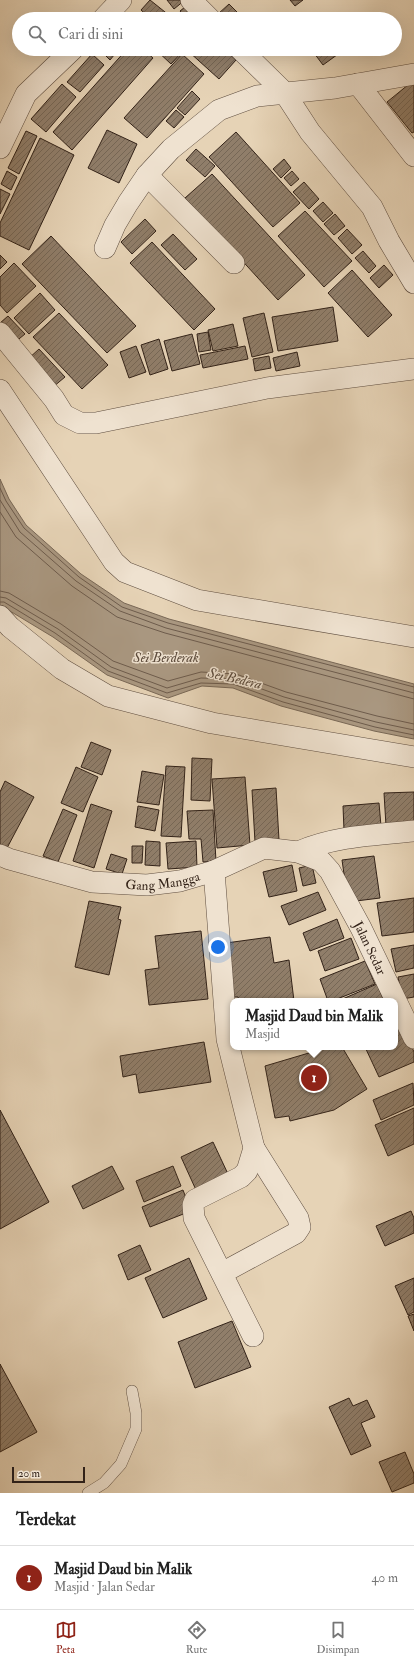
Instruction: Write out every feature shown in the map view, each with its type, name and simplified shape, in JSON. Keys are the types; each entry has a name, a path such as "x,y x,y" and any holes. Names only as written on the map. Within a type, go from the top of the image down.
{"street":[{"path":"110,12 121,0"},
{"path":"191,0 203,12"},
{"path":"0,148 26,94 66,56"},
{"path":"247,56 284,92 310,132 372,207 389,241 414,283"},
{"path":"105,248 115,225 147,176 171,149 219,110 257,96 284,92 335,88 414,74"},
{"path":"358,84 414,156"},
{"path":"147,176 234,263"},
{"path":"0,333 54,399 64,415 80,423 96,423 267,388 414,369"},
{"path":"0,390 114,562 125,572 197,600 414,637"},
{"path":"0,616 10,628 62,669 108,696 212,723 414,757"},
{"path":"298,852 317,844 347,837 414,831"},
{"name":"Gang Mangga","path":"0,855 9,859 92,882 147,885 180,881 214,871 264,848 298,852 321,861"},
{"name":"Jalan Sedar","path":"321,861 330,871 361,928 395,998"},
{"path":"214,871 227,1039 254,1148 298,1218 300,1227 296,1233 222,1273"},
{"name":"Jalan Sedar","path":"398,1005 414,1038"},
{"path":"253,1336 194,1218 193,1205 195,1200 241,1177 247,1171 254,1148"}],"lane":[{"path":"88,1493 104,1482 121,1464 136,1429 136,1413 132,1391"}],"water":[{"name":"Sei Berderak","path":"0,479 9,499 26,525 81,574 124,603 169,619 414,684 414,739 374,731 281,706 233,688 202,686 168,698 107,675 53,637 0,605"}],"building":[{"path":"150,0 165,12 143,12 141,10"},
{"path":"167,0 185,0 174,9"},
{"path":"290,0 303,0 295,6"},
{"path":"190,3 198,12 181,12 180,11"},
{"path":"229,4 237,12 220,12"},
{"path":"90,56 94,56 104,65 80,92 67,82"},
{"path":"106,56 113,56 110,60"},
{"path":"121,56 151,56 153,58 72,150 53,132"},
{"path":"162,56 178,56 171,64"},
{"path":"180,56 184,56 204,74 147,138 124,118"},
{"path":"194,56 232,56 236,60 219,79"},
{"path":"316,56 335,56 323,65"},
{"path":"414,80 414,132 412,133 387,102"},
{"path":"62,84 76,97 46,132 31,119"},
{"path":"192,91 200,99 185,115 177,108"},
{"path":"176,110 184,117 174,128 166,121"},
{"path":"107,130 137,144 119,183 88,168"},
{"path":"26,131 37,136 19,174 8,168"},
{"path":"236,132 300,203 273,227 209,157"},
{"path":"40,138 74,155 29,250 0,236 0,223"},
{"path":"196,149 215,166 205,177 186,160"},
{"path":"284,159 291,168 281,178 273,169"},
{"path":"7,171 17,177 11,190 1,184"},
{"path":"292,171 299,179 291,186 284,178"},
{"path":"212,174 305,275 278,300 185,198"},
{"path":"304,182 319,199 309,209 293,192"},
{"path":"0,189 10,194 0,214"},
{"path":"323,202 333,213 323,222 313,211"},
{"path":"305,211 352,261 324,287 278,236"},
{"path":"335,214 345,226 334,235 324,224"},
{"path":"145,219 156,231 132,254 121,242"},
{"path":"347,229 362,245 352,254 338,238"},
{"path":"173,234 197,259 185,270 161,245"},
{"path":"51,236 136,326 107,353 22,264"},
{"path":"152,242 215,309 194,330 130,263"},
{"path":"363,251 376,266 369,273 355,258"},
{"path":"0,255 7,262 0,269"},
{"path":"14,263 36,286 7,313 0,305 0,277"},
{"path":"384,265 393,275 379,288 370,278"},
{"path":"352,270 392,315 368,337 328,293"},
{"path":"40,293 55,310 29,334 14,318"},
{"path":"333,307 338,341 278,351 272,317"},
{"path":"59,313 108,365 82,389 33,337"},
{"path":"264,313 273,352 252,357 243,318"},
{"path":"8,316 25,334 14,343 0,323"},
{"path":"233,324 238,346 213,351 208,330"},
{"path":"208,332 211,350 199,352 197,334"},
{"path":"192,334 200,364 172,371 164,341"},
{"path":"159,339 168,369 150,375 141,345"},
{"path":"136,346 146,372 129,378 120,352"},
{"path":"245,346 248,359 203,368 200,355"},
{"path":"39,349 65,377 53,387 28,359"},
{"path":"297,352 300,366 276,371 273,358"},
{"path":"269,356 271,368 255,371 253,359"},
{"path":"91,742 111,750 102,775 81,767"},
{"path":"192,758 212,759 210,801 191,800"},
{"path":"166,766 185,767 181,837 161,836"},
{"path":"76,767 98,777 83,812 61,803"},
{"path":"142,771 164,775 159,805 137,802"},
{"path":"245,777 250,845 217,848 212,779"},
{"path":"5,781 34,797 7,848 0,844 0,792"},
{"path":"276,788 279,840 255,842 252,790"},
{"path":"414,792 414,826 386,826 384,793"},
{"path":"379,803 381,826 344,830 343,806"},
{"path":"91,804 112,811 94,868 73,861"},
{"path":"138,806 159,810 155,831 135,827"},
{"path":"63,809 77,815 58,862 43,856"},
{"path":"213,810 216,861 203,862 201,839 189,839 187,811"},
{"path":"146,841 160,842 160,866 145,865"},
{"path":"196,841 197,867 168,869 166,843"},
{"path":"132,846 143,846 142,863 132,863"},
{"path":"111,854 127,859 122,874 106,869"},
{"path":"374,856 380,898 348,902 342,860"},
{"path":"292,865 297,891 269,897 263,872"},
{"path":"312,865 316,883 303,886 299,868"},
{"path":"318,892 326,910 289,925 281,906"},
{"path":"414,898 414,932 382,936 377,903"},
{"path":"89,901 121,907 118,919 121,920 109,975 75,967"},
{"path":"337,919 344,938 310,951 303,933"},
{"path":"201,931 208,999 149,1005 145,970 159,968 155,936"},
{"path":"270,937 274,963 289,960 294,998 234,997 226,943"},
{"path":"351,938 359,959 325,971 318,951"},
{"path":"414,945 414,968 396,972 391,949"},
{"path":"365,961 375,984 340,998 327,998 320,979"},
{"path":"414,974 414,997 402,999 398,977"},
{"path":"377,984 383,998 345,998"},
{"path":"402,1024 414,1052 414,1062 379,1077 366,1050 398,1050 398,1026"},
{"path":"204,1042 211,1082 139,1093 136,1074 123,1077 120,1056"},
{"path":"319,1050 344,1050 367,1089 334,1110 290,1121 289,1116 275,1118 265,1066"},
{"path":"413,1083 414,1105 381,1120 373,1100"},
{"path":"414,1108 414,1144 388,1156 375,1125"},
{"path":"0,1110 49,1202 0,1229"},
{"path":"213,1142 228,1174 196,1190 181,1157"},
{"path":"112,1166 124,1189 83,1209 72,1186"},
{"path":"173,1166 181,1186 144,1202 136,1181"},
{"path":"183,1190 191,1211 150,1227 142,1207"},
{"path":"411,1211 414,1218 414,1233 385,1246 376,1226"},
{"path":"140,1245 151,1270 128,1280 118,1255"},
{"path":"189,1258 207,1299 163,1318 145,1278"},
{"path":"414,1278 414,1312 408,1315 395,1286"},
{"path":"414,1314 414,1331 408,1316"},
{"path":"232,1321 251,1367 195,1388 178,1342"},
{"path":"0,1364 37,1432 0,1452"},
{"path":"349,1398 353,1406 367,1400 375,1417 361,1423 371,1446 351,1455 329,1407"},
{"path":"405,1452 414,1474 414,1483 392,1492 379,1462"}],"place":[{"name":"Masjid Daud bin Malik","path":"314,1078"}],"water label":[{"name":"Sei Bedera","path":"235,678"}]}
